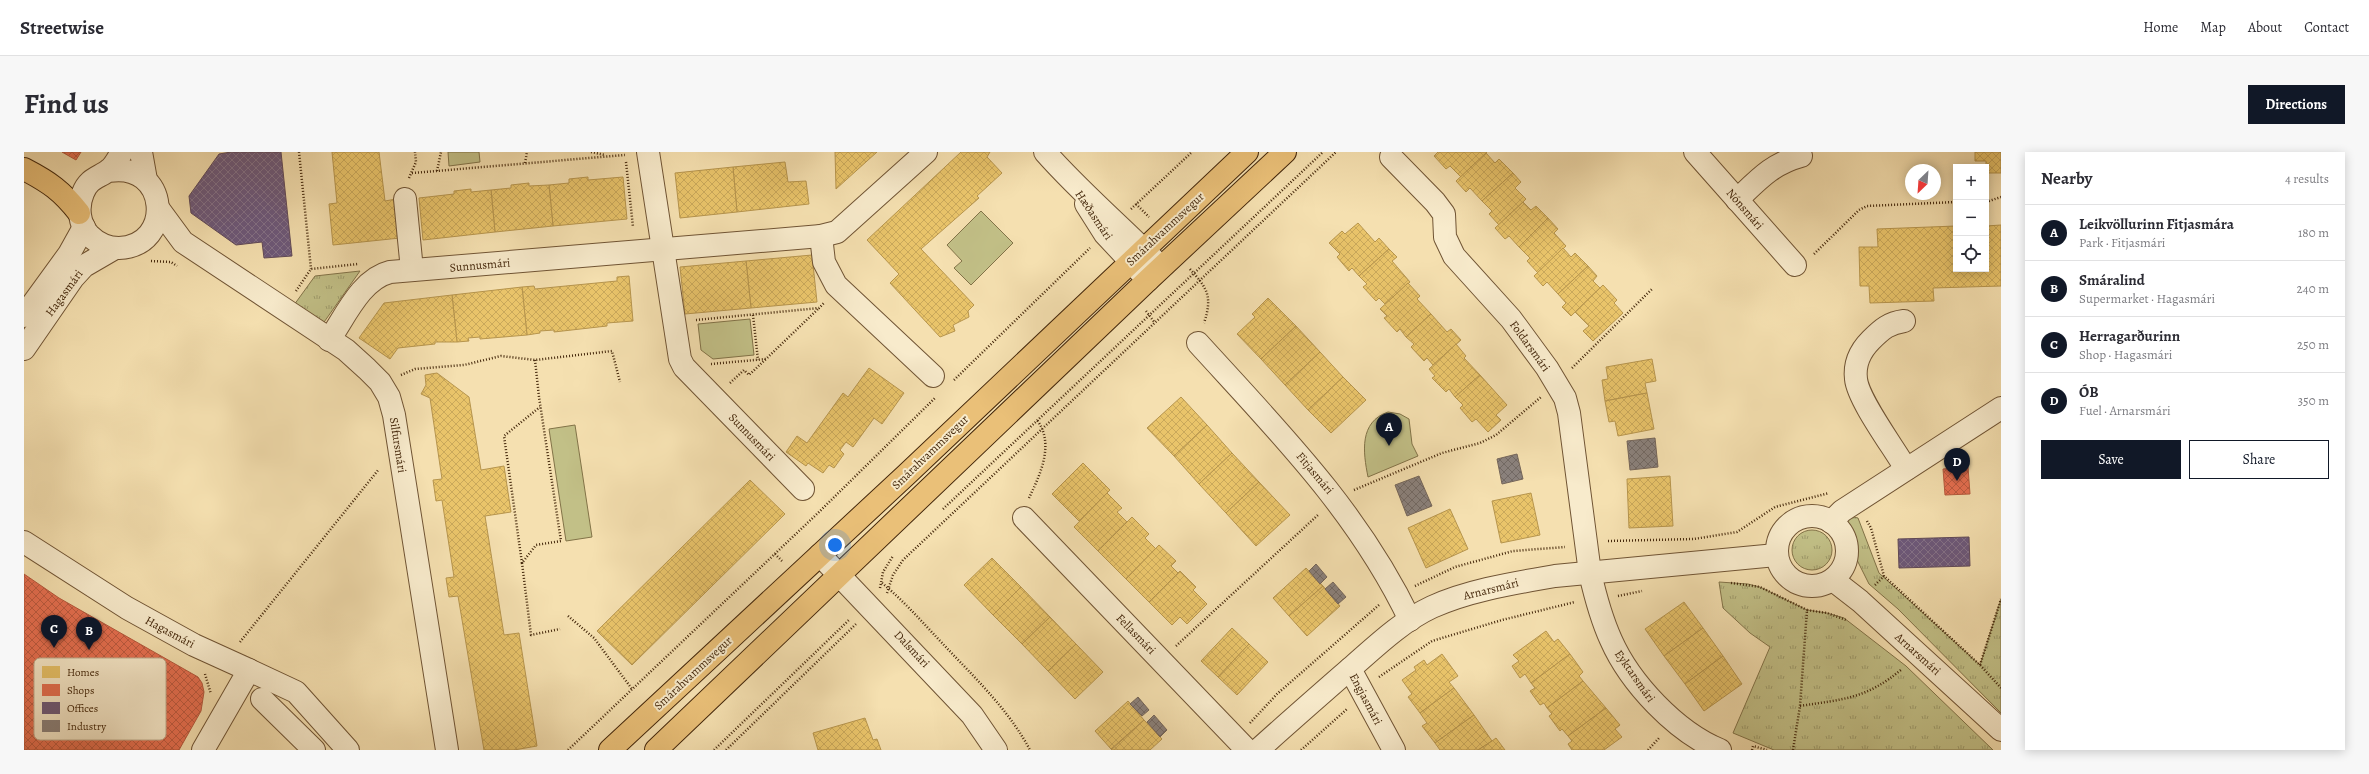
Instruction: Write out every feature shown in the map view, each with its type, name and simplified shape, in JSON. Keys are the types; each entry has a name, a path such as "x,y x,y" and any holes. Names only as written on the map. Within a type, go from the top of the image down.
{"main road":[{"name":"Smárahvammsvegur","path":"610,750 820,555 1247,152"},
{"path":"656,750 1154,274 1285,152"},
{"path":"24,169 49,182 64,193 82,220"}],"street":[{"path":"109,170 122,152"},
{"path":"141,152 146,180 155,193 158,208 157,219 145,238"},
{"name":"Sunnusmári","path":"648,152 680,359 684,367 743,417 802,489"},
{"name":"Sunnusmári","path":"330,340 372,280 384,274 412,270 821,236 837,232 926,152"},
{"name":"Hæðasmári","path":"1045,152 1074,184 1105,234 1137,255 1154,274"},
{"name":"Nónsmári","path":"1695,152 1795,266"},
{"path":"1737,200 1768,171 1782,161 1801,156"},
{"name":"Foldarsmári","path":"1391,157 1435,202 1444,214 1445,236 1454,256 1511,319 1565,398 1570,413 1590,573"},
{"path":"109,170 129,170 146,180"},
{"name":"Hagasmári","path":"24,316 74,247 82,220 83,191 98,175 109,170"},
{"path":"405,199 412,270"},
{"name":"Silfursmári","path":"158,208 184,242 346,350 371,373 389,397 395,423 447,750"},
{"name":"Hagasmári","path":"82,220 96,242 115,248"},
{"path":"821,236 824,262 830,276 839,288 942,383"},
{"name":"Hagasmári","path":"24,349 73,278 84,266 115,248 131,246 145,238"},
{"name":"Silfursmári","path":"145,238 184,242"},
{"path":"1904,321 1893,323 1884,327 1864,347 1856,367 1856,380 1861,395 1906,469"},
{"name":"Fitjasmári","path":"1198,343 1336,498 1394,588 1410,620"},
{"path":"1831,522 1842,511 2001,408"},
{"path":"1821,517 1831,522 1839,529 1845,539 1847,550 1845,562 1840,572 1833,580 1813,587 1793,581 1779,565 1776,555 1777,544 1782,533 1789,524 1798,518 1821,517"},
{"name":"Fellasmári","path":"1024,518 1247,750"},
{"name":"Hagasmári","path":"24,542 127,608 194,645 227,658 296,692 348,750"},
{"name":"Dalsmári","path":"820,555 972,715 996,750"},
{"name":"Arnarsmári","path":"1258,750 1350,669 1410,620 1432,607 1462,596 1521,582 1590,573 1776,555"},
{"name":"Eyktarsmári","path":"1590,573 1596,599 1611,641 1652,701 1686,731 1705,744 1720,750"},
{"name":"Arnarsmári","path":"1833,580 1860,601 2001,730"},
{"name":"Engjasmári","path":"1350,669 1394,750"},
{"path":"210,748 230,704 249,670"},
{"path":"262,699 314,750"}],"path":[{"path":"299,152 311,269"},
{"path":"437,171 441,152"},
{"path":"525,163 527,152"},
{"path":"591,152 610,156"},
{"path":"1126,213 1192,152"},
{"path":"940,511 1195,274 1323,152"},
{"path":"883,598 890,589 892,575 903,560 1336,152"},
{"path":"412,173 610,156 625,153 633,227"},
{"path":"1989,201 2001,197"},
{"path":"1795,266 1814,254 1859,210 1867,206 1953,202"},
{"path":"1136,204 1150,218"},
{"path":"568,750 819,512 942,383 1094,245"},
{"path":"149,261 171,262 183,270"},
{"path":"1195,274 1205,285 1207,296 1207,314 1198,343"},
{"path":"729,385 744,370 749,375 839,288"},
{"path":"1160,660 1336,498 1442,453 1480,443 1496,435 1556,384 1653,288"},
{"path":"692,321 819,308"},
{"path":"753,315 758,360"},
{"path":"415,370 464,365 501,356 535,360 612,351 620,382"},
{"path":"706,360 710,364 766,359"},
{"path":"522,563 536,545 561,541 540,407 535,360"},
{"path":"540,407 504,436 531,635 560,629"},
{"path":"1024,518 1024,508 1039,477 1044,457 1046,438 1043,428 1037,420"},
{"path":"227,658 379,469"},
{"path":"1864,517 1871,528 1884,576 1980,665 2001,688"},
{"path":"880,590 883,572 895,554"},
{"path":"1872,589 1884,576"},
{"path":"882,583 890,589 970,672 1018,727 1030,750"},
{"path":"1726,583 1748,584 1760,587 1807,610 1826,613 1850,622"},
{"path":"1301,750 1364,694 1380,676 1432,641 1568,603 1647,591"},
{"path":"1980,665 2001,599"},
{"path":"1793,750 1800,706 1807,610"},
{"path":"568,616 594,638 632,689"},
{"path":"714,750 853,616"},
{"path":"726,750 858,622"},
{"path":"845,624 850,630"},
{"path":"1800,706 1854,698 1883,685 1906,666"},
{"path":"204,672 212,696 230,704"},
{"path":"1752,750 1753,746 1767,750"}],"green space":[{"path":"448,152 479,152 480,162 449,166"},
{"path":"981,211 1013,243 971,285 954,268 962,261 947,245"},
{"path":"360,271 322,325 294,305 315,276"},
{"path":"750,319 754,355 713,359 701,350 698,324"},
{"path":"1388,412 1400,414 1409,419 1412,444 1418,456 1368,477 1364,448 1365,439 1372,423"},
{"path":"575,425 592,537 566,541 549,429"},
{"path":"1845,515 1858,518 1879,573 1980,665 2001,599 2001,713 1898,609 1869,584 1854,554"},
{"path":"1808,530 1816,530 1823,533 1829,539 1832,550 1829,561 1823,567 1816,570 1808,570 1801,567 1795,561 1792,554 1792,546 1795,539 1801,533"},
{"path":"1719,582 1748,584 1760,587 1807,610 1827,613 1844,618 1906,666 1993,750 1774,750 1733,733 1770,647 1750,633 1723,608"}],"building: Homes":[{"path":"332,152 379,152 385,201 396,199 400,238 333,245 329,204 337,203"},
{"path":"835,152 877,152 836,189"},
{"path":"961,152 990,152 987,157 1002,173 977,196 979,198 921,249 974,305 968,311 969,317 953,325 955,331 940,337 890,283 899,274 867,240"},
{"path":"1438,152 1487,152 1461,177 1450,166 1446,169 1434,156"},
{"path":"1975,152 2001,152 2001,173 1989,173 1989,164 1986,164 1986,161 1975,161"},
{"path":"1486,153 1495,163 1499,159 1513,173 1482,201 1470,188 1466,192 1456,181"},
{"path":"785,162 788,182 806,181 809,204 737,212 733,167"},
{"path":"733,167 737,212 680,218 675,173"},
{"path":"1513,173 1521,182 1515,188 1526,199 1499,225 1489,214 1492,211 1482,201"},
{"path":"588,177 588,180 623,177 627,219 553,226 549,185 569,183 569,179"},
{"path":"529,183 529,186 549,185 553,226 495,232 491,190 511,188 511,185"},
{"path":"471,189 471,192 491,190 495,232 423,240 419,198 454,194 454,191"},
{"path":"1523,202 1531,210 1536,206 1548,218 1519,247 1509,236 1505,239 1495,228"},
{"path":"1548,218 1558,229 1554,233 1566,246 1538,273 1527,261 1530,258 1519,247"},
{"path":"1358,223 1375,242 1379,238 1389,249 1359,276 1352,268 1349,271 1337,257 1340,254 1329,243 1342,231 1345,234"},
{"path":"2001,225 2001,286 1933,288 1934,301 1870,303 1869,286 1860,286 1859,247 1878,247 1877,229 1953,226 1953,272 1989,272 1989,226"},
{"path":"1563,248 1571,257 1575,253 1588,266 1558,294 1547,282 1543,286 1534,276"},
{"path":"1389,249 1397,257 1392,261 1410,282 1385,304 1379,298 1376,301 1363,287 1367,284 1359,276"},
{"path":"812,255 817,302 751,308 746,261"},
{"path":"746,261 751,308 685,314 680,267"},
{"path":"1588,266 1597,276 1593,281 1600,288 1571,316 1562,307 1566,303 1558,294"},
{"path":"629,276 633,321 607,323 607,326 554,332 554,330 540,331 540,333 527,335 522,287 534,286 535,289 617,281 617,277"},
{"path":"1408,283 1420,296 1417,299 1431,314 1406,337 1400,329 1397,332 1384,318 1387,316 1380,309"},
{"path":"1603,285 1617,300 1614,303 1623,313 1593,341 1583,331 1589,326 1575,312"},
{"path":"522,287 527,335 480,339 480,337 468,338 469,341 457,342 452,295"},
{"path":"452,295 457,342 435,342 435,344 398,348 390,359 359,338 384,303"},
{"path":"1268,298 1296,326 1261,359 1237,334 1255,317 1252,314"},
{"path":"1431,314 1447,332 1451,329 1461,340 1433,365 1427,358 1424,361 1411,347 1414,344 1406,337"},
{"path":"1296,326 1320,352 1285,385 1261,359"},
{"path":"1456,344 1466,356 1464,358 1480,375 1455,397 1449,389 1446,392 1432,378 1435,376 1429,369"},
{"path":"1320,352 1343,377 1308,410 1285,385"},
{"path":"1652,359 1656,381 1645,383 1647,393 1605,401 1602,380 1608,379 1606,367"},
{"path":"869,368 904,393 882,424 874,418 853,447 846,442 840,450 844,454 834,468 829,465 823,473 808,463 806,466 786,452 797,436 807,443 843,393 848,397"},
{"path":"437,373 469,397 481,470 504,466 511,512 485,516 504,635 519,633 537,746 514,750 484,750 458,596 449,597 446,578 454,577 442,500 436,501 433,480 442,479 430,398 421,394 426,385 425,375"},
{"path":"1480,375 1507,405 1496,415 1501,420 1488,432 1476,419 1472,422 1460,408 1463,405 1455,397"},
{"path":"1343,377 1366,400 1331,433 1308,410"},
{"path":"1647,393 1654,429 1618,436 1615,421 1609,422 1605,401"},
{"path":"1181,397 1207,425 1174,456 1147,428"},
{"path":"1207,425 1232,453 1199,484 1174,456"},
{"path":"1232,453 1259,482 1226,513 1199,484"},
{"path":"1083,463 1110,490 1079,521 1052,494"},
{"path":"1670,476 1673,526 1629,528 1627,479"},
{"path":"750,480 785,514 632,665 597,631"},
{"path":"1259,482 1290,515 1256,546 1226,513"},
{"path":"1107,493 1122,508 1117,512 1127,522 1098,551 1074,527"},
{"path":"1531,493 1540,535 1501,543 1492,501"},
{"path":"1450,509 1468,549 1426,568 1408,528"},
{"path":"1132,517 1149,534 1145,538 1156,549 1126,579 1098,551"},
{"path":"1159,545 1176,561 1171,566 1178,573 1149,602 1126,579"},
{"path":"992,558 1021,587 993,615 964,585"},
{"path":"1306,568 1323,586 1289,616 1273,598"},
{"path":"1180,571 1196,587 1193,590 1207,604 1187,624 1180,617 1172,625 1149,602"},
{"path":"1323,586 1340,606 1307,636 1289,616"},
{"path":"1021,587 1050,617 1022,644 993,615"},
{"path":"1684,602 1703,628 1664,656 1645,629"},
{"path":"1050,617 1076,644 1048,671 1022,644"},
{"path":"1232,628 1249,644 1218,677 1201,661"},
{"path":"1703,628 1723,656 1685,684 1664,656"},
{"path":"1546,631 1554,642 1558,639 1570,654 1531,683 1525,674 1520,678 1512,666 1519,661 1513,655"},
{"path":"1076,644 1103,672 1075,699 1048,671"},
{"path":"1249,644 1268,662 1237,695 1218,677"},
{"path":"1442,654 1458,676 1449,682 1454,688 1420,713 1408,697 1412,694 1402,680 1416,670 1414,667 1424,660 1427,665"},
{"path":"1570,654 1583,672 1579,676 1583,681 1547,708 1544,703 1540,705 1530,691 1535,688 1531,683"},
{"path":"1723,656 1742,684 1704,711 1685,684"},
{"path":"1583,681 1606,708 1568,736 1562,729 1560,731 1549,716 1552,714 1547,708"},
{"path":"1454,688 1474,715 1435,743 1422,726 1427,723 1420,713"},
{"path":"1128,701 1144,720 1111,749 1095,731"},
{"path":"1606,708 1620,725 1615,729 1622,737 1604,750 1572,750 1568,744 1572,741 1568,736"},
{"path":"1474,715 1492,741 1478,750 1440,750 1435,743"},
{"path":"865,718 873,740 877,739 881,750 818,750 813,733"},
{"path":"1144,720 1162,739 1150,750 1111,750"},
{"path":"1496,738 1505,750 1478,750 1492,741"}],"building: Shops":[{"path":"62,152 81,152 76,160"},
{"path":"1968,467 1970,494 1945,495 1943,469"},
{"path":"24,574 59,598 165,658 34,658 34,740 166,740 166,659 198,677 202,683 204,692 201,711 179,750 24,750"}],"building: Offices":[{"path":"231,152 281,152 292,256 264,258 262,242 236,245 191,213 189,196 219,154"},
{"path":"1969,537 1970,566 1899,568 1898,539"}],"building: Industry":[{"path":"1655,438 1658,467 1630,470 1627,441"},
{"path":"1517,454 1523,479 1502,484 1497,459"},
{"path":"1419,476 1432,506 1407,516 1395,485"},
{"path":"1316,564 1327,577 1320,584 1309,571"},
{"path":"1333,582 1346,597 1338,604 1325,589"},
{"path":"1138,697 1149,710 1142,716 1130,704"},
{"path":"1154,715 1167,730 1160,737 1147,722"}],"place":[{"name":"Leikvöllurinn Fitjasmára","path":"1389,446"},
{"name":"ÓB","path":"1957,481"},
{"name":"Herragarðurinn","path":"54,648"},
{"name":"Smáralind","path":"89,650"}]}
